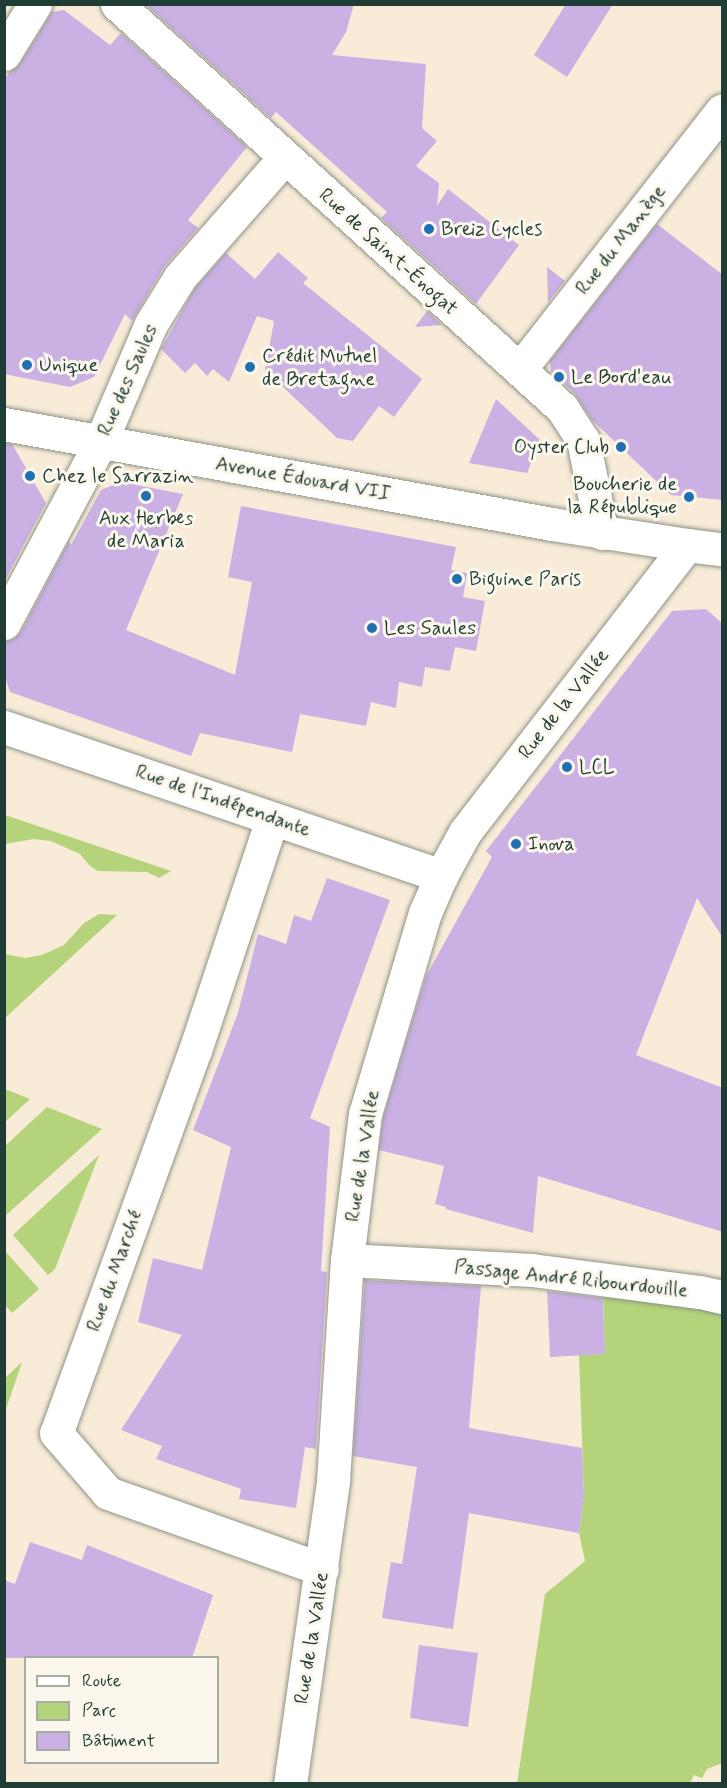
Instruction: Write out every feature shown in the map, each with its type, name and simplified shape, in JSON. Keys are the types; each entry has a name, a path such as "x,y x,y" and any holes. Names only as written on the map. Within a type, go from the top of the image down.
{"street":[{"path":"4,54 35,4"},
{"name":"Rue de Saint-Énogat","path":"117,4 562,408 583,440 602,533"},
{"name":"Rue du Manège","path":"520,369 723,110"},
{"name":"Rue des Saules","path":"4,623 101,441 151,324 180,277 284,158"},
{"name":"Avenue Édouard VII","path":"4,424 602,533 723,549"},
{"name":"Rue de la Vallée","path":"290,1784 333,1481 347,1260 365,1114 424,913 465,832 687,545"},
{"name":"Rue de l'Indépendante","path":"4,726 441,876"},
{"name":"Rue du Marché","path":"272,819 195,1050 56,1432 108,1493 322,1569"},
{"name":"Passage André Ribourdouille","path":"347,1260 531,1270 700,1292 723,1298"}],"green space":[{"path":"5,815 171,871 159,878 147,872 98,871 90,866 80,854 51,841 34,839 5,844"},
{"path":"99,914 117,915 5,1018 5,954 25,958 42,955 64,945 84,923"},
{"path":"5,1089 30,1099 5,1122"},
{"path":"47,1107 102,1129 5,1216 5,1146"},
{"path":"99,1155 55,1269 48,1275 13,1235"},
{"path":"5,1251 39,1289 12,1313 5,1305"},
{"path":"603,1287 722,1306 722,1763 707,1769 702,1778 694,1775 690,1783 517,1784 545,1594 585,1561 579,1533 584,1495 579,1355 605,1354"},
{"path":"22,1362 5,1412 5,1378"}],"building":[{"path":"145,4 354,4 346,32 332,55 426,64 422,128 437,141 416,166 439,183 437,206 448,189 519,245 476,304 381,218 387,212 276,112 271,118"},
{"path":"566,4 613,4 567,77 534,55"},
{"path":"64,10 110,45 121,33 247,147 188,220 198,228 164,267 132,321 125,314 94,377 70,387 4,374 4,80 10,71 20,64 52,12"},
{"path":"657,224 723,275 723,500 671,495 592,420 575,394 551,372 550,361"},
{"path":"278,252 308,278 303,283 422,379 394,417 379,406 353,441 337,438 265,370 274,321 257,316 229,382 213,369 207,376 195,363 185,373 161,349 195,288 226,253 255,279"},
{"path":"547,267 565,281 548,302"},
{"path":"427,311 442,325 415,327"},
{"path":"496,399 540,440 527,473 469,463"},
{"path":"4,443 12,444 46,503 4,582"},
{"path":"121,482 183,494 126,630 235,675 252,582 228,577 241,506 456,547 451,570 467,573 463,597 485,601 476,651 455,647 450,671 425,667 422,687 399,682 396,708 371,702 366,726 300,714 292,752 200,733 191,756 10,692 4,674 4,642 13,639 21,632 69,541 71,545 101,490"},
{"path":"706,609 723,624 723,938 697,898 636,1055 723,1088 723,1232 538,1176 533,1233 446,1209 446,1207 435,1204 444,1166 379,1150 383,1118 426,976 492,857 486,851 672,611"},
{"path":"327,878 390,900 310,1118 330,1127 321,1271 327,1272 316,1449 305,1447 296,1508 239,1499 241,1489 156,1459 162,1446 121,1430 182,1335 138,1322 153,1258 202,1270 231,1147 193,1130 238,1013 258,934 286,944 294,915 311,921"},
{"path":"365,1280 481,1286 469,1428 582,1448 584,1496 579,1533 469,1513 453,1629 382,1618 391,1562 402,1564 417,1467 353,1456"},
{"path":"547,1291 603,1298 605,1354 550,1357"},
{"path":"30,1542 82,1560 87,1545 213,1595 193,1656 4,1658 4,1580 15,1584"},
{"path":"419,1645 478,1653 468,1727 410,1718"}],"place":[{"name":"Breiz Cycles","path":"429,229"},
{"name":"Unique","path":"27,365"},
{"name":"Crédit Mutuel de Bretagne","path":"250,367"},
{"name":"Le Bord'eau","path":"559,377"},
{"name":"Oyster Club","path":"621,447"},
{"name":"Chez le Sarrazin","path":"30,476"},
{"name":"Aux Herbes de Maria","path":"146,496"},
{"name":"Boucherie de la République","path":"689,497"},
{"name":"Biguine Paris","path":"457,579"},
{"name":"Les Saules","path":"372,628"},
{"name":"LCL","path":"567,767"},
{"name":"Inova","path":"516,844"}]}
